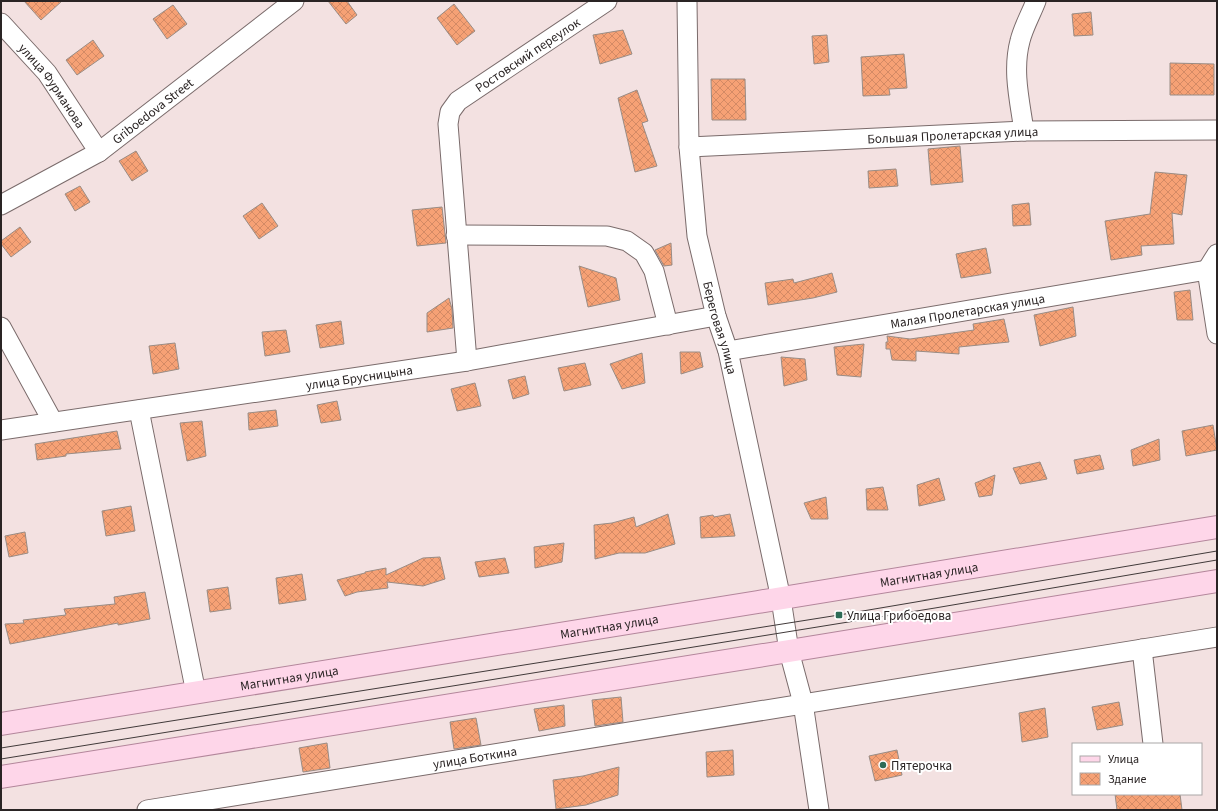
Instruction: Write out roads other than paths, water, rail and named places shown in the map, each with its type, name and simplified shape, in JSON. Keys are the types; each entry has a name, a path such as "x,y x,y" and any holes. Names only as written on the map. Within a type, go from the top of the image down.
{"main road":[{"name":"Магнитная улица","path":"1,724 782,599 1217,527"},
{"path":"1,777 1217,581"}],"street":[{"name":"Griboedova Street","path":"1,205 99,152 294,1"},
{"name":"Ростовский переулок","path":"456,235 448,124 450,112 458,101 607,1"},
{"name":"Береговая улица","path":"687,1 689,147 697,236 716,316 728,351 782,599 789,651 803,703 820,810"},
{"path":"1024,131 1016,78 1016,58 1020,41 1036,1"},
{"name":"улица Фурманова","path":"1,23 47,72 99,152"},
{"name":"Большая Пролетарская улица","path":"689,147 1024,131 1217,130"},
{"path":"468,361 456,235 607,236 627,241 644,253 654,271 668,325"},
{"path":"1217,254 1207,270 1217,334"},
{"name":"Малая Пролетарская улица","path":"728,351 1207,270"},
{"name":"улица Брусницына","path":"1,430 468,361 716,316"},
{"path":"1,327 53,422"},
{"path":"139,410 196,693"},
{"name":"улица Боткина","path":"146,810 210,805 803,703 1217,637"},
{"path":"1142,649 1153,743"}],"tram line":[{"path":"1,748 839,615 1217,551"},
{"path":"1,759 935,608 1217,560"}],"place":[{"name":"Улица Грибоедова","path":"839,615"},
{"name":"Пятерочка","path":"883,765"}]}
